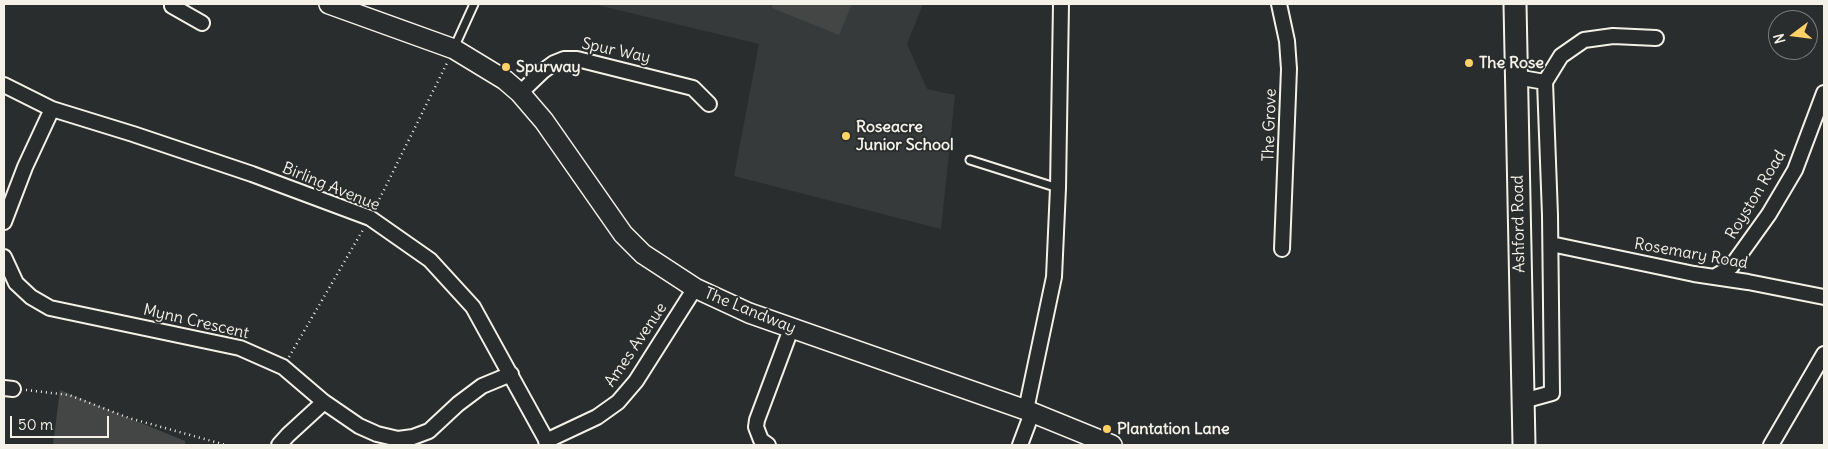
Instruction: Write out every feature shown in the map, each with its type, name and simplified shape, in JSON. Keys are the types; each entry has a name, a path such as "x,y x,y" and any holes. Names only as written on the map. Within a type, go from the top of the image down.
{"main road":[{"name":"Ashford Road","path":"1515,4 1524,445"}],"street":[{"path":"1020,445 1029,412 1054,277 1058,188 1061,4"},
{"name":"The Grove","path":"1279,4 1287,41 1290,69 1282,249"},
{"name":"The Landway","path":"340,5 454,49 494,72 520,93 544,121 623,234 643,254 695,288 742,310 1029,412 1112,445"},
{"path":"181,7 202,23"},
{"path":"1523,401 1552,394 1551,244 1546,82 1561,56 1584,40 1635,33 1656,38"},
{"name":"Spur Way","path":"520,93 554,63 564,59 577,59 693,88 709,104"},
{"path":"1516,77 1546,82"},
{"name":"Birling Avenue","path":"4,85 52,109 134,134 242,171 370,218 430,260 473,307 548,443"},
{"name":"Royston Road","path":"1714,277 1731,267 1769,214 1795,170 1824,93"},
{"path":"4,222 25,167 52,109"},
{"name":"Rosemary Road","path":"1551,244 1694,274 1748,282 1824,297"},
{"name":"Mynn Crescent","path":"4,257 16,283 31,297 50,308 240,348 283,367 324,402 359,426 377,434 398,439 413,437 429,430 482,386 511,374"},
{"name":"Ames Avenue","path":"548,443 597,417 618,402 636,381 695,288"},
{"path":"768,445 761,440 756,427 757,420 791,328"},
{"path":"1771,445 1824,354"},
{"path":"280,445 288,435 324,402"}],"lane":[{"path":"454,49 474,4"},
{"path":"970,160 1058,188"}],"path":[{"path":"283,367 370,218 454,49"},
{"path":"8,388 69,395 130,418 226,445"}],"shaded area":[{"name":"Roseacre Junior School","path":"593,4 923,4 907,44 927,89 955,95 941,229 734,176 759,44"},
{"path":"773,4 852,4 839,35 772,8"},
{"path":"60,390 185,441 185,445 53,445"}],"place":[{"name":"The Rose","path":"1469,63"},
{"name":"Spurway","path":"506,67"},
{"name":"Roseacre Junior School","path":"846,136"},
{"name":"Plantation Lane","path":"1107,429"}]}
